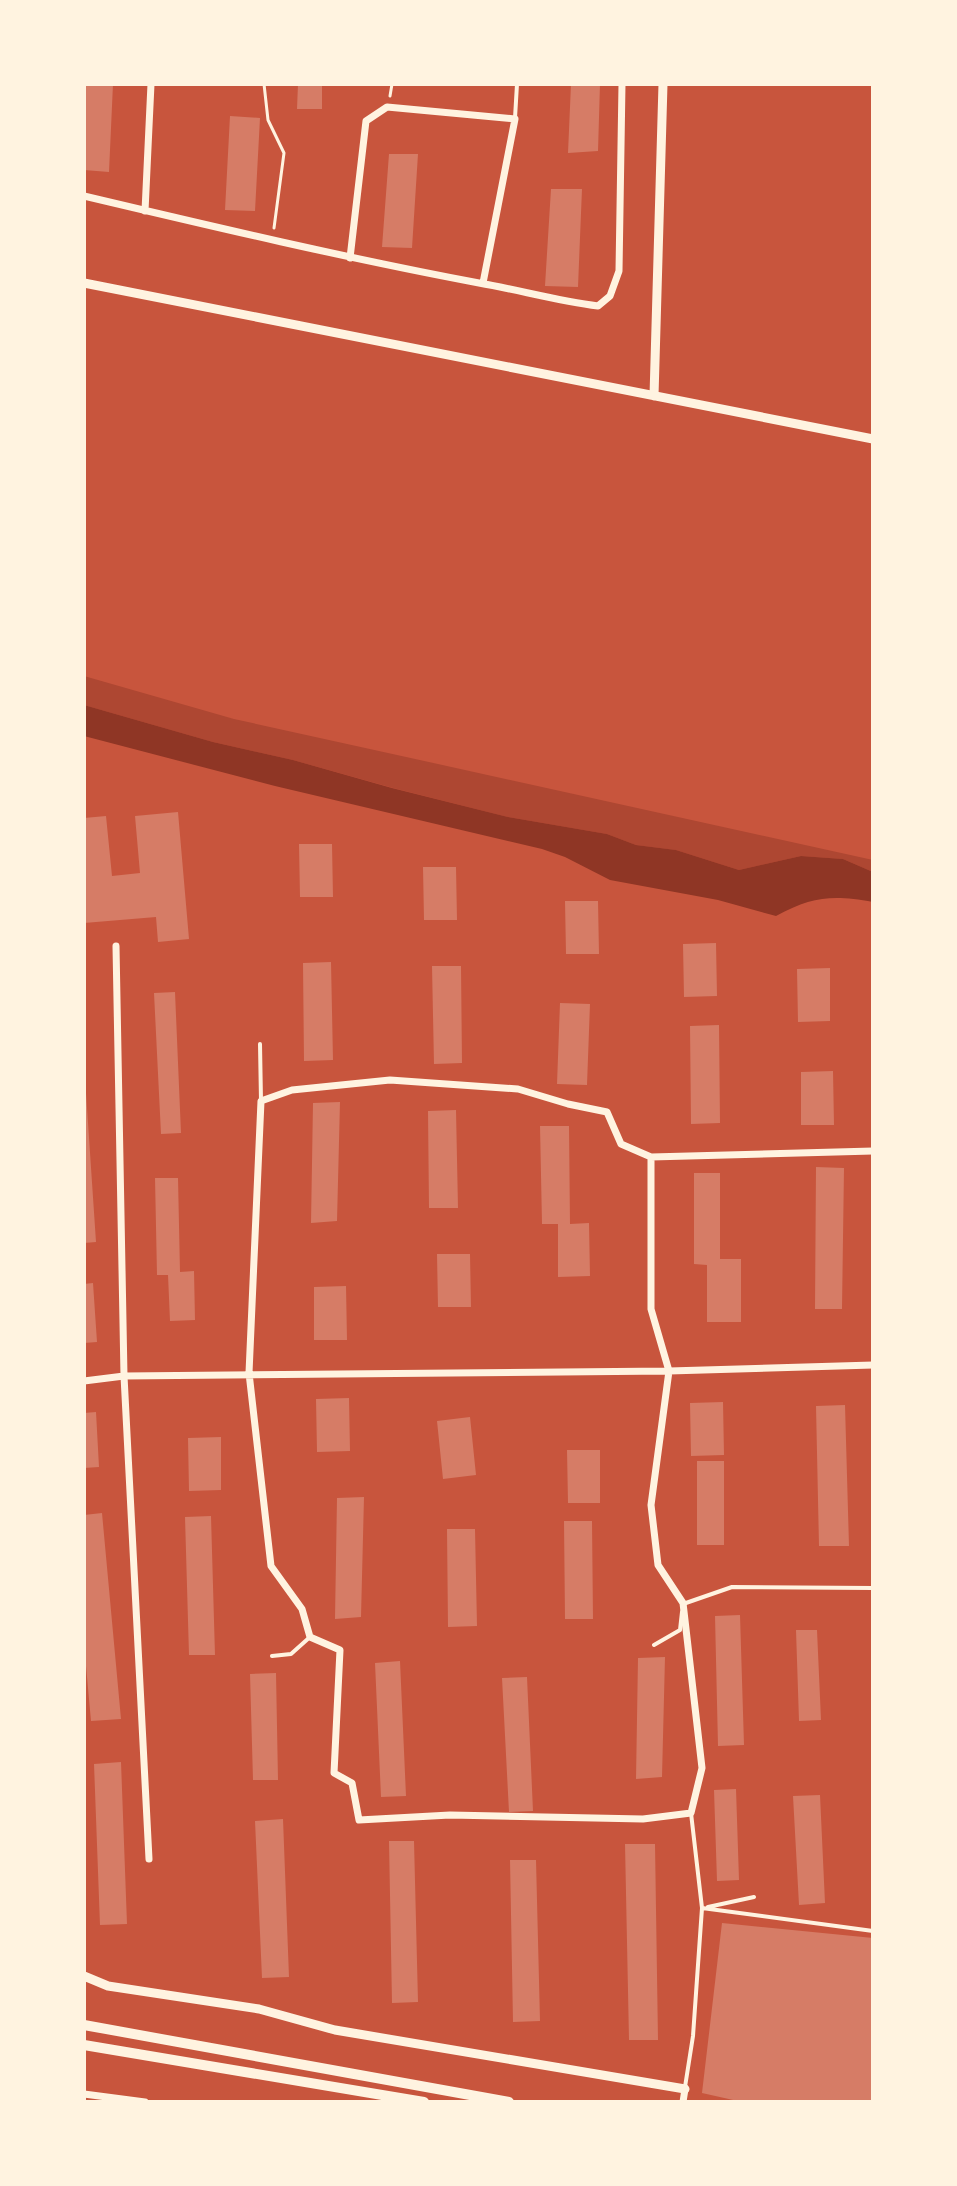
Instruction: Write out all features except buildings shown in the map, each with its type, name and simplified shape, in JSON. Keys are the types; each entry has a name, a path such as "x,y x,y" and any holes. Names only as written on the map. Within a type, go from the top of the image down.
{"main road":[{"path":"84,2025 509,2102"},
{"path":"84,2045 359,2097 424,2102"}],"street":[{"path":"145,211 151,84"},
{"path":"84,196 350,258 483,283 550,300 598,306 610,296 619,271 622,84"},
{"path":"654,396 663,84"},
{"path":"350,258 366,121 387,107 515,119 483,283"},
{"path":"84,283 873,439"},
{"path":"116,946 124,1376 149,1859"},
{"path":"651,1157 651,1309 669,1371 651,1505 658,1565 683,1603 702,1768 691,1813 643,1819 450,1815 359,1820 352,1783 334,1773 340,1650 310,1637 302,1609 271,1566 249,1373 261,1101 292,1090 390,1080 518,1089 607,1112 621,1144 651,1157 873,1151"},
{"path":"84,1381 124,1376 249,1373 669,1371 873,1365"},
{"path":"84,1976 108,1986 259,2009 335,2030 685,2089 683,2102"},
{"path":"84,2094 145,2102"}],"lane":[{"path":"515,119 517,84"},
{"path":"260,1044 261,1101"},
{"path":"654,1645 680,1630 683,1603 732,1587 873,1588"},
{"path":"272,1656 291,1654 310,1637"},
{"path":"685,2089 693,2036 702,1908 691,1813"},
{"path":"702,1908 754,1897"},
{"path":"702,1908 873,1931"}],"path":[{"path":"264,84 268,120 284,153 273,240"}],"shaded area":[{"path":"84,676 234,719 873,860 873,872 843,859 801,856 739,870 676,850 636,845 607,834 508,817 213,742 84,705"},
{"path":"84,705 392,788 508,817 607,834 636,845 676,850 739,870 801,856 843,859 873,872 873,902 823,899 801,904 776,916 718,900 610,880 542,849 275,786 84,736"}]}
